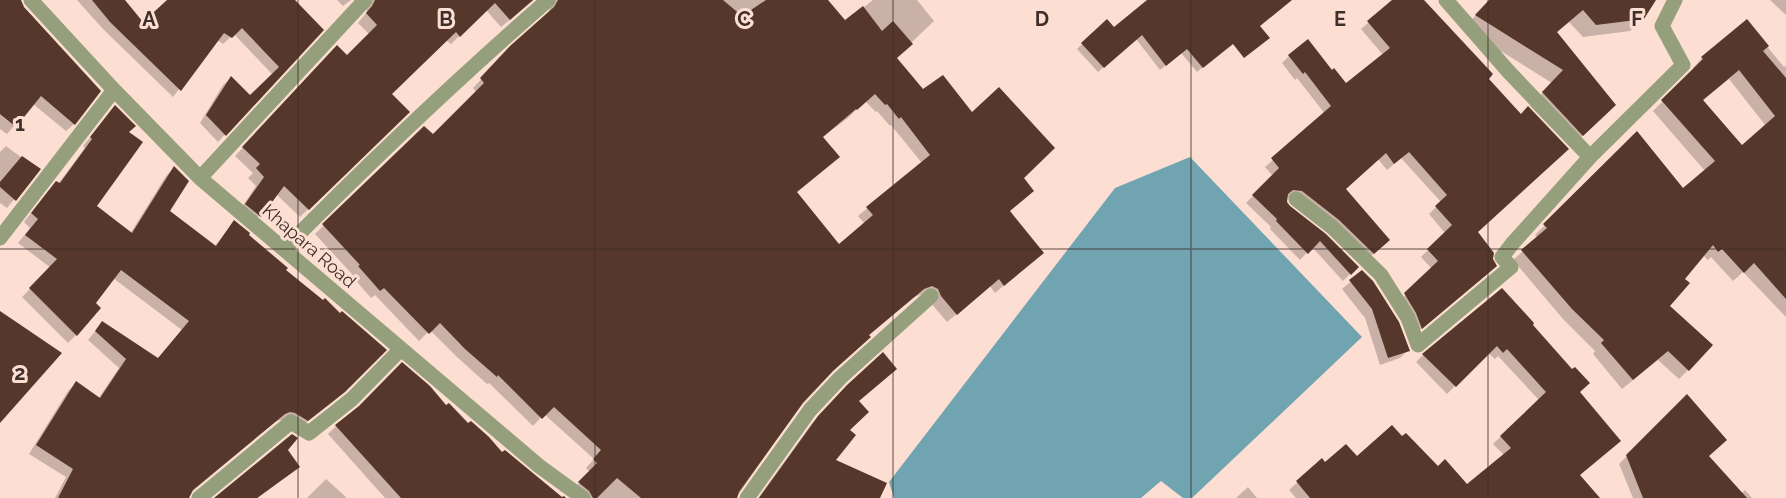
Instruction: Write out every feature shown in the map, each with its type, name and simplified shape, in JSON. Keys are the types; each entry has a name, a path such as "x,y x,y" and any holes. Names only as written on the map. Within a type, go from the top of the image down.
{"street":[{"name":"Khapara Road","path":"31,0 200,178 400,350 539,466 583,498"},
{"path":"200,178 366,0"},
{"path":"284,249 369,163 474,64 548,0"},
{"path":"1446,0 1508,71 1590,157"},
{"path":"1296,199 1332,227 1381,275 1408,318 1418,345 1511,267 1502,257 1507,251 1590,157 1683,65 1662,26 1675,0"},
{"path":"0,238 114,90"},
{"path":"747,498 818,402 840,378 931,296"},
{"path":"199,498 291,422 309,433 352,399 400,350"}],"water":[{"path":"1190,157 1362,337 1192,498 1183,498 1161,481 1141,498 894,498 889,482 1115,188"}],"building":[{"path":"0,0 21,0 24,7 101,91 75,125 41,96 16,127 0,114"},
{"path":"92,0 125,0 143,22 167,0 295,0 324,30 226,136 206,115 231,76 250,95 279,67 242,28 232,38 224,33 181,91 110,22"},
{"path":"375,0 533,0 510,20 495,3 460,37 456,32 392,94 410,112 309,210 284,186 261,217 245,204 264,177 256,168 260,164 242,147 337,45 347,55 377,25 366,13"},
{"path":"558,0 723,0 742,16 766,0 828,0 845,20 863,6 882,31 893,21 913,44 897,58 923,89 943,75 972,112 999,87 1055,148 1024,178 1034,191 1010,211 1044,253 1004,286 999,279 957,315 938,289 932,286 924,289 869,335 871,337 833,371 803,403 737,498 641,498 617,478 597,498 593,498 589,491 578,482 597,463 593,459 601,450 554,407 542,419 498,375 497,377 465,349 440,323 429,334 384,288 380,291 358,266 360,265 322,224 424,126 433,134 484,83 480,78 510,46 554,7","holes":["875,94 885,105 887,104 899,119 901,117 930,155 866,207 873,215 839,244 797,192 840,157 823,137"]},
{"path":"1147,0 1292,0 1260,26 1270,38 1244,58 1233,44 1203,68 1187,49 1166,66 1142,35 1104,68 1081,43 1107,19 1114,27"},
{"path":"1392,0 1424,0 1493,74 1489,79 1521,114 1528,106 1569,149 1478,232 1494,253 1493,259 1497,266 1422,329 1404,293 1438,261 1427,249 1452,225 1435,206 1447,195 1409,152 1394,164 1386,153 1346,189 1390,240 1374,254 1339,220 1302,191 1293,190 1288,194 1287,202 1290,206 1326,234 1359,267 1351,275 1320,241 1308,254 1252,195 1279,168 1271,158 1331,106 1305,72 1303,74 1288,55 1308,39 1332,70 1334,68 1346,83 1390,48 1367,21"},
{"path":"1489,0 1656,0 1644,19 1596,25 1583,10 1557,32 1616,105 1583,136 1542,92 1563,70 1475,15"},
{"path":"1747,19 1769,46 1763,51 1786,78 1786,299 1754,263 1744,273 1722,249 1718,252 1713,245 1685,279 1690,283 1670,306 1713,345 1689,371 1668,351 1633,380 1601,343 1604,340 1572,309 1521,250 1547,228 1543,224 1637,131 1683,188 1715,161 1661,100 1703,59 1701,57","holes":["1739,70 1775,116 1742,145 1703,100"]},
{"path":"115,105 136,126 129,132 143,142 97,206 132,233 174,166 189,181 170,211 216,246 234,220 288,268 286,270 323,300 325,298 340,313 342,311 387,350 345,392 308,421 295,413 285,414 193,490 189,498 58,498 73,469 36,445 76,381 100,398 126,359 95,331 102,321 158,358 189,321 121,270 96,303 101,308 77,336 29,288 57,259 25,235 38,219 31,213 56,181 60,183 92,139 90,137"},
{"path":"22,156 41,169 16,201 0,187 0,182"},
{"path":"1362,270 1373,281 1399,322 1410,351 1388,358 1372,309 1349,280"},
{"path":"1502,288 1572,369 1575,367 1590,383 1580,392 1621,441 1580,475 1600,498 1310,498 1296,481 1322,458 1325,462 1346,444 1357,456 1392,425 1402,436 1406,433 1438,466 1445,459 1467,484 1511,448 1500,436 1546,392 1507,349 1503,353 1497,346 1456,387 1422,354"},
{"path":"0,311 62,353 0,423"},
{"path":"883,352 897,369 859,401 869,412 850,430 856,435 836,460 887,483 880,498 759,498 818,416"},
{"path":"402,362 430,386 446,405 449,403 468,423 471,421 502,452 505,450 566,498 401,498 335,425 359,406"},
{"path":"1687,394 1727,440 1709,456 1747,498 1643,498 1626,455"},
{"path":"292,434 298,438 288,450 300,467 257,498 214,498"}]}
